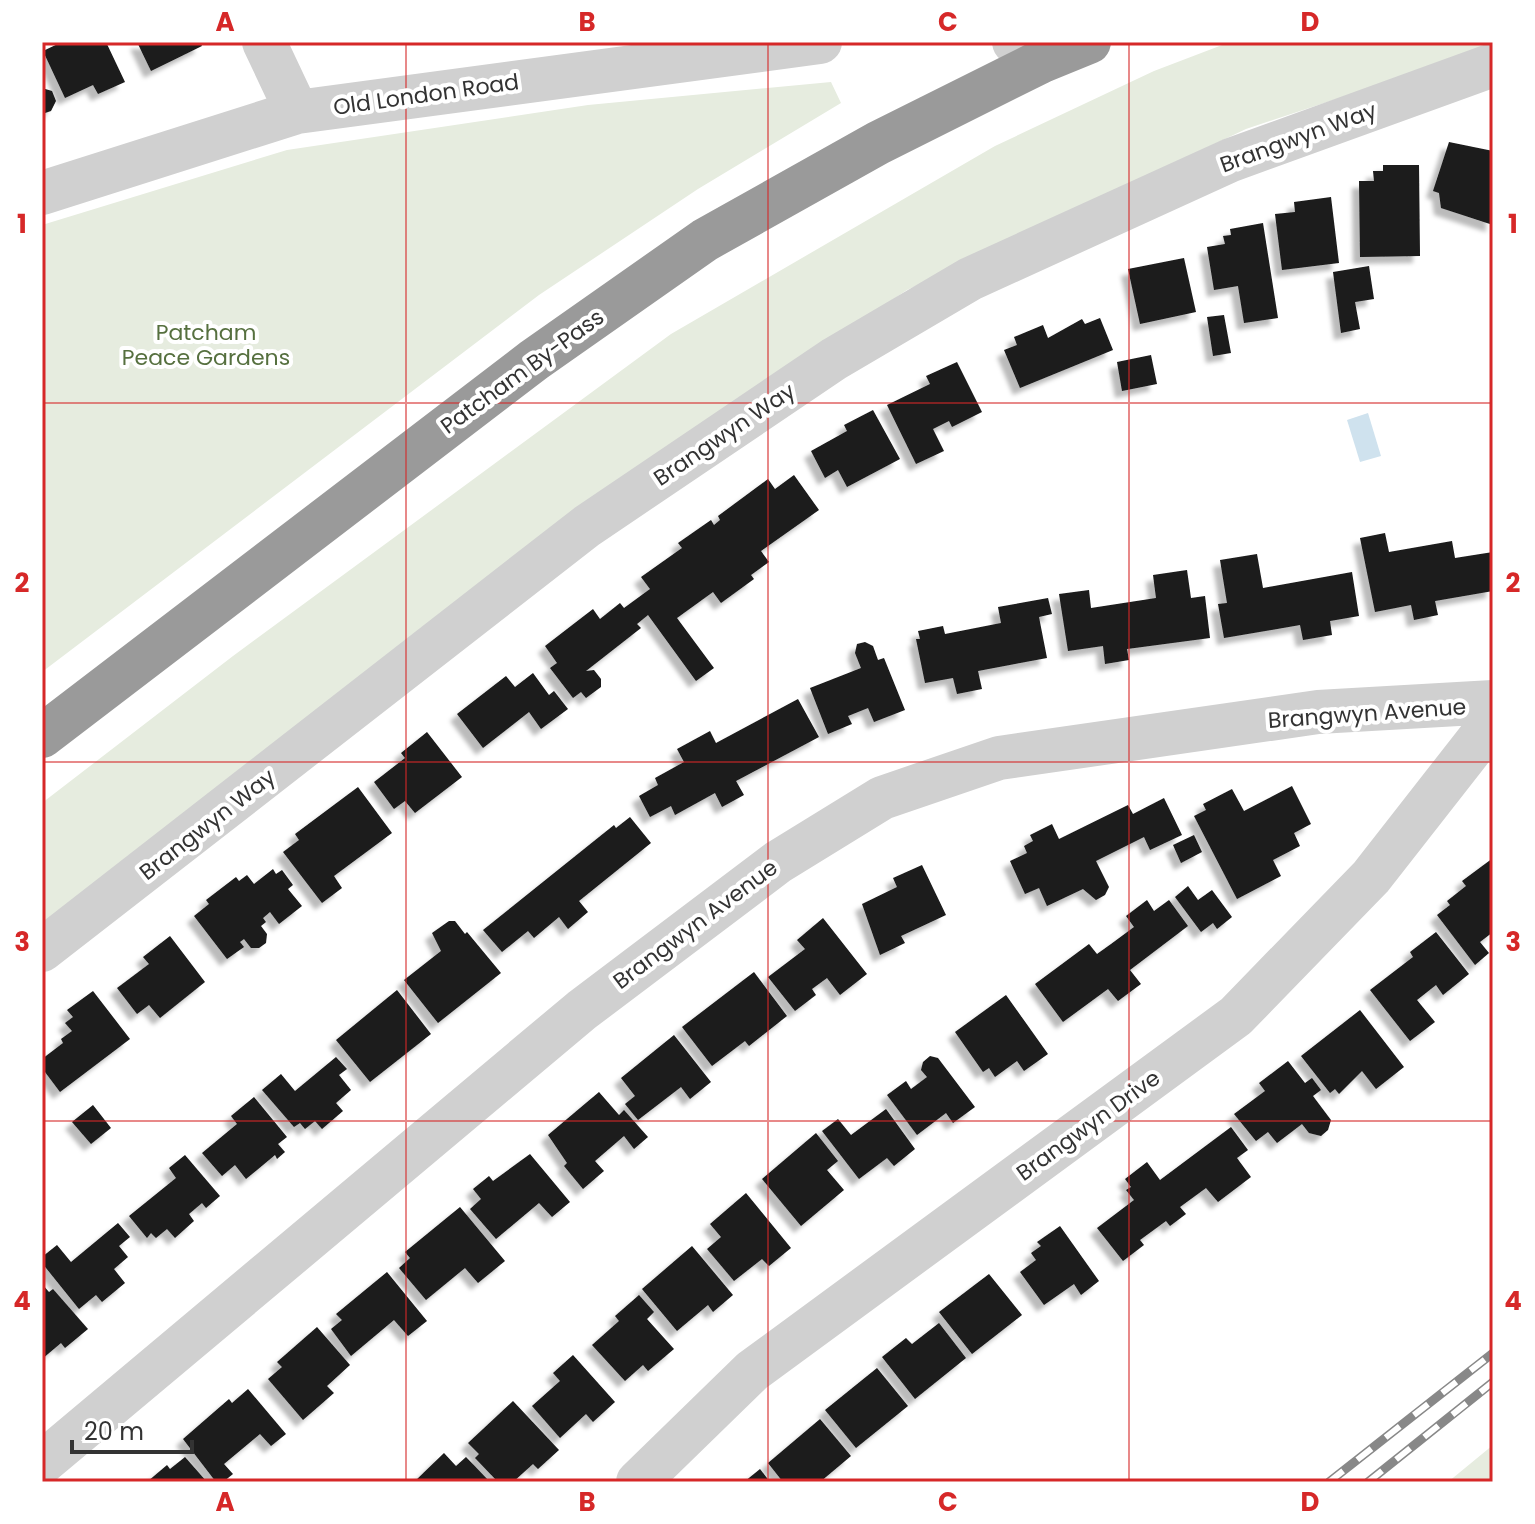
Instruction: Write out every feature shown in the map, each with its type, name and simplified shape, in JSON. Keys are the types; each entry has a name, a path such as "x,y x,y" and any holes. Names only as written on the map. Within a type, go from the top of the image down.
{"highway":[{"name":"Patcham By-Pass","path":"42,736 534,360 705,240 878,143 1027,52 1089,42"}],"street":[{"path":"264,42 297,112"},
{"name":"Old London Road","path":"42,193 297,112 820,42"},
{"name":"Brangwyn Way","path":"42,950 587,526 834,359 970,279 1217,167 1493,65"},
{"name":"Brangwyn Avenue","path":"42,1463 582,1010 778,862 882,798 999,758 1318,712 1493,702"},
{"name":"Brangwyn Drive","path":"638,1482 752,1371 1236,1016 1371,877 1493,721"}],"green space":[{"path":"1230,42 1493,42 1493,47 1246,129 907,290 653,458 42,924 42,803 233,656 671,334 995,146 1154,71"},
{"name":"Patcham Peace Gardens","path":"831,82 841,103 698,189 539,295 42,672 42,225 287,150 588,105"},
{"path":"1493,1445 1493,1482 1448,1482"}],"water":[{"path":"1368,413 1381,456 1360,462 1347,420"}],"building":[{"path":"62,42 106,42 125,82 98,94 93,85 65,98 43,51"},
{"path":"137,42 200,42 202,46 151,71"},
{"path":"42,88 52,91 56,101 51,111 42,114"},
{"path":"1449,142 1493,151 1493,225 1441,208 1439,193 1433,191"},
{"path":"1383,165 1419,165 1420,256 1360,257 1359,181 1374,181 1373,171 1383,171"},
{"path":"1331,197 1339,263 1282,270 1275,214 1295,212 1294,202"},
{"path":"1263,223 1278,318 1244,323 1238,286 1214,290 1207,247 1225,244 1223,236 1231,235 1230,229"},
{"path":"1184,258 1196,312 1140,324 1128,269"},
{"path":"1369,266 1374,299 1355,302 1360,329 1341,333 1333,272"},
{"path":"1224,315 1231,353 1213,356 1207,317"},
{"path":"1100,318 1113,350 1020,388 1004,350 1017,345 1014,337 1043,325 1048,338 1082,319 1085,324"},
{"path":"1151,355 1157,384 1122,391 1117,362"},
{"path":"957,362 982,412 952,427 949,421 933,429 944,451 916,464 887,405 930,384 926,376"},
{"path":"873,410 900,459 847,487 838,470 825,478 811,451 847,431 844,425"},
{"path":"794,475 819,510 761,551 769,562 751,575 754,579 721,603 713,592 677,618 714,668 696,681 648,615 637,624 641,628 586,671 594,670 601,679 601,687 586,698 581,692 573,698 550,668 557,663 545,646 593,609 600,619 620,603 624,608 650,589 641,577 682,548 678,543 711,520 714,525 720,520 718,516 768,479 775,489"},
{"path":"1385,533 1389,552 1452,541 1455,558 1493,552 1493,591 1435,601 1438,615 1414,620 1411,605 1375,612 1360,538"},
{"path":"1257,554 1263,588 1352,572 1359,616 1330,621 1332,635 1303,640 1300,625 1224,638 1218,604 1227,603 1220,560"},
{"path":"1187,570 1191,598 1205,596 1210,638 1127,649 1129,660 1105,664 1103,646 1068,651 1059,594 1089,590 1091,608 1156,598 1153,575"},
{"path":"1048,598 1052,614 1039,617 1047,658 978,671 982,689 957,694 953,678 925,683 916,639 920,639 918,631 943,626 945,634 1001,623 998,607"},
{"path":"865,642 873,646 878,660 884,658 905,710 874,722 868,708 848,716 852,724 828,734 810,688 861,668 855,653 857,644"},
{"path":"533,673 549,695 554,691 568,709 541,729 529,712 483,748 457,714 506,676 515,687"},
{"path":"798,699 819,737 736,781 744,795 722,807 715,793 675,815 671,806 650,817 639,796 658,785 655,778 684,762 677,749 710,731 716,743"},
{"path":"427,732 462,777 415,813 405,801 394,809 374,782 405,758 401,753"},
{"path":"1292,786 1311,824 1294,833 1300,846 1273,860 1281,876 1237,899 1194,816 1206,810 1203,804 1232,789 1244,811"},
{"path":"358,787 392,833 334,876 342,888 322,903 283,852 299,840 295,834"},
{"path":"1164,798 1182,835 1150,850 1144,837 1096,861 1109,887 1105,895 1096,900 1083,889 1047,906 1039,888 1025,894 1010,861 1027,853 1024,846 1033,841 1030,835 1052,824 1059,839 1128,805 1133,814"},
{"path":"630,817 651,843 579,901 588,912 568,929 559,917 534,938 528,931 502,952 483,930 614,825 616,828"},
{"path":"1194,835 1202,852 1181,863 1173,845"},
{"path":"1493,858 1493,932 1480,942 1489,953 1475,965 1437,915 1450,905 1447,901 1466,886 1462,881"},
{"path":"922,865 946,915 901,936 905,943 880,955 862,904 897,887 893,878"},
{"path":"273,869 276,874 282,870 293,885 288,889 302,906 279,924 270,912 263,918 266,922 261,926 267,934 266,943 259,948 251,948 244,939 240,942 244,947 227,959 194,916 209,904 206,900 236,877 239,881 247,875 254,884"},
{"path":"1188,886 1198,900 1212,890 1232,917 1217,929 1213,923 1201,932 1175,897"},
{"path":"1147,900 1154,911 1169,900 1188,926 1130,970 1141,984 1118,1001 1108,989 1063,1022 1035,984 1089,944 1097,954 1134,927 1126,916"},
{"path":"823,918 867,974 840,995 827,978 812,989 816,995 795,1011 768,977 805,949 797,940"},
{"path":"449,921 455,921 465,934 467,932 501,973 438,1023 404,980 441,951 432,933"},
{"path":"1436,932 1469,974 1443,995 1436,985 1417,1000 1435,1022 1410,1041 1370,990 1413,957 1410,952"},
{"path":"170,936 205,982 160,1018 149,1005 137,1014 117,988 149,964 143,957"},
{"path":"754,972 787,1016 749,1046 745,1041 712,1066 682,1027"},
{"path":"397,990 431,1034 370,1082 336,1040"},
{"path":"93,991 130,1039 60,1092 42,1068 42,1059 63,1043 61,1039 72,1031 65,1023 73,1017 67,1010"},
{"path":"1006,995 1048,1054 1024,1071 1017,1061 995,1077 989,1068 983,1072 955,1032"},
{"path":"1360,1010 1404,1067 1376,1089 1362,1071 1339,1094 1335,1089 1330,1093 1301,1056"},
{"path":"674,1035 711,1082 690,1099 681,1087 638,1120 625,1104 635,1096 621,1078"},
{"path":"930,1056 938,1058 975,1107 953,1123 946,1113 917,1135 887,1095 906,1081 911,1089 927,1077 921,1070 923,1062"},
{"path":"336,1057 347,1069 339,1075 351,1090 336,1103 343,1111 322,1129 315,1121 305,1129 300,1123 294,1127 262,1090 281,1074 295,1091"},
{"path":"1288,1061 1305,1083 1312,1078 1321,1090 1313,1096 1331,1120 1328,1130 1321,1136 1309,1133 1302,1124 1277,1143 1268,1132 1256,1141 1234,1114 1265,1091 1259,1083"},
{"path":"599,1092 619,1115 624,1110 648,1137 634,1149 624,1136 595,1161 604,1171 583,1189 564,1166 567,1163 548,1135"},
{"path":"254,1097 287,1137 278,1144 285,1152 277,1159 275,1155 246,1179 235,1165 222,1176 202,1153 237,1124 231,1116"},
{"path":"93,1105 111,1128 91,1144 72,1122"},
{"path":"886,1109 915,1149 894,1166 887,1158 859,1179 822,1131 838,1119 851,1135"},
{"path":"1231,1127 1248,1150 1237,1158 1251,1177 1218,1202 1206,1188 1180,1207 1186,1214 1170,1226 1166,1221 1140,1240 1144,1245 1123,1261 1097,1228 1134,1200 1126,1190 1131,1187 1125,1179 1147,1162 1160,1180"},
{"path":"816,1133 838,1161 827,1170 844,1190 801,1226 762,1179"},
{"path":"530,1154 570,1202 552,1217 539,1203 496,1239 470,1209 481,1199 473,1189 489,1176 493,1181"},
{"path":"185,1155 220,1196 206,1208 202,1203 189,1214 194,1221 175,1238 167,1229 156,1238 151,1233 147,1238 129,1216 176,1178 169,1168"},
{"path":"746,1193 791,1248 769,1266 762,1259 734,1281 707,1249 721,1237 710,1224"},
{"path":"460,1207 505,1261 478,1283 465,1268 426,1300 399,1268 410,1258 405,1252"},
{"path":"118,1223 130,1237 119,1246 128,1257 114,1269 125,1283 102,1302 96,1295 79,1309 42,1263 42,1257 57,1245 71,1262"},
{"path":"1060,1226 1099,1281 1081,1295 1074,1284 1044,1305 1020,1272 1036,1260 1031,1253 1041,1246 1037,1242"},
{"path":"692,1246 733,1295 713,1312 708,1305 677,1331 642,1289"},
{"path":"387,1272 427,1321 408,1336 394,1320 351,1356 331,1329 342,1320 336,1314"},
{"path":"989,1274 1022,1315 972,1354 939,1312"},
{"path":"42,1284 49,1292 53,1289 88,1329 65,1348 61,1343 42,1359"},
{"path":"639,1295 654,1312 647,1319 674,1349 648,1371 643,1365 625,1381 592,1345 619,1321 615,1316"},
{"path":"939,1323 966,1358 915,1399 882,1357 906,1338 912,1344"},
{"path":"317,1327 350,1365 327,1386 334,1393 303,1420 268,1379 282,1367 277,1362"},
{"path":"573,1355 615,1402 593,1422 586,1414 560,1438 532,1406 560,1381 553,1373"},
{"path":"877,1368 908,1406 856,1448 825,1410"},
{"path":"248,1389 286,1434 271,1446 260,1434 224,1464 233,1474 223,1482 216,1482 183,1439 229,1399 232,1403"},
{"path":"513,1401 559,1450 538,1469 533,1464 513,1482 498,1482 475,1458 479,1454 468,1443"},
{"path":"820,1419 851,1456 820,1482 783,1482 768,1463"},
{"path":"444,1453 456,1466 466,1457 490,1482 414,1482"},
{"path":"185,1457 207,1482 147,1482 167,1465 170,1469"},
{"path":"760,1469 770,1482 744,1482"}],"railway":[{"path":"1329,1482 1493,1353"},
{"path":"1368,1482 1493,1382"}]}
